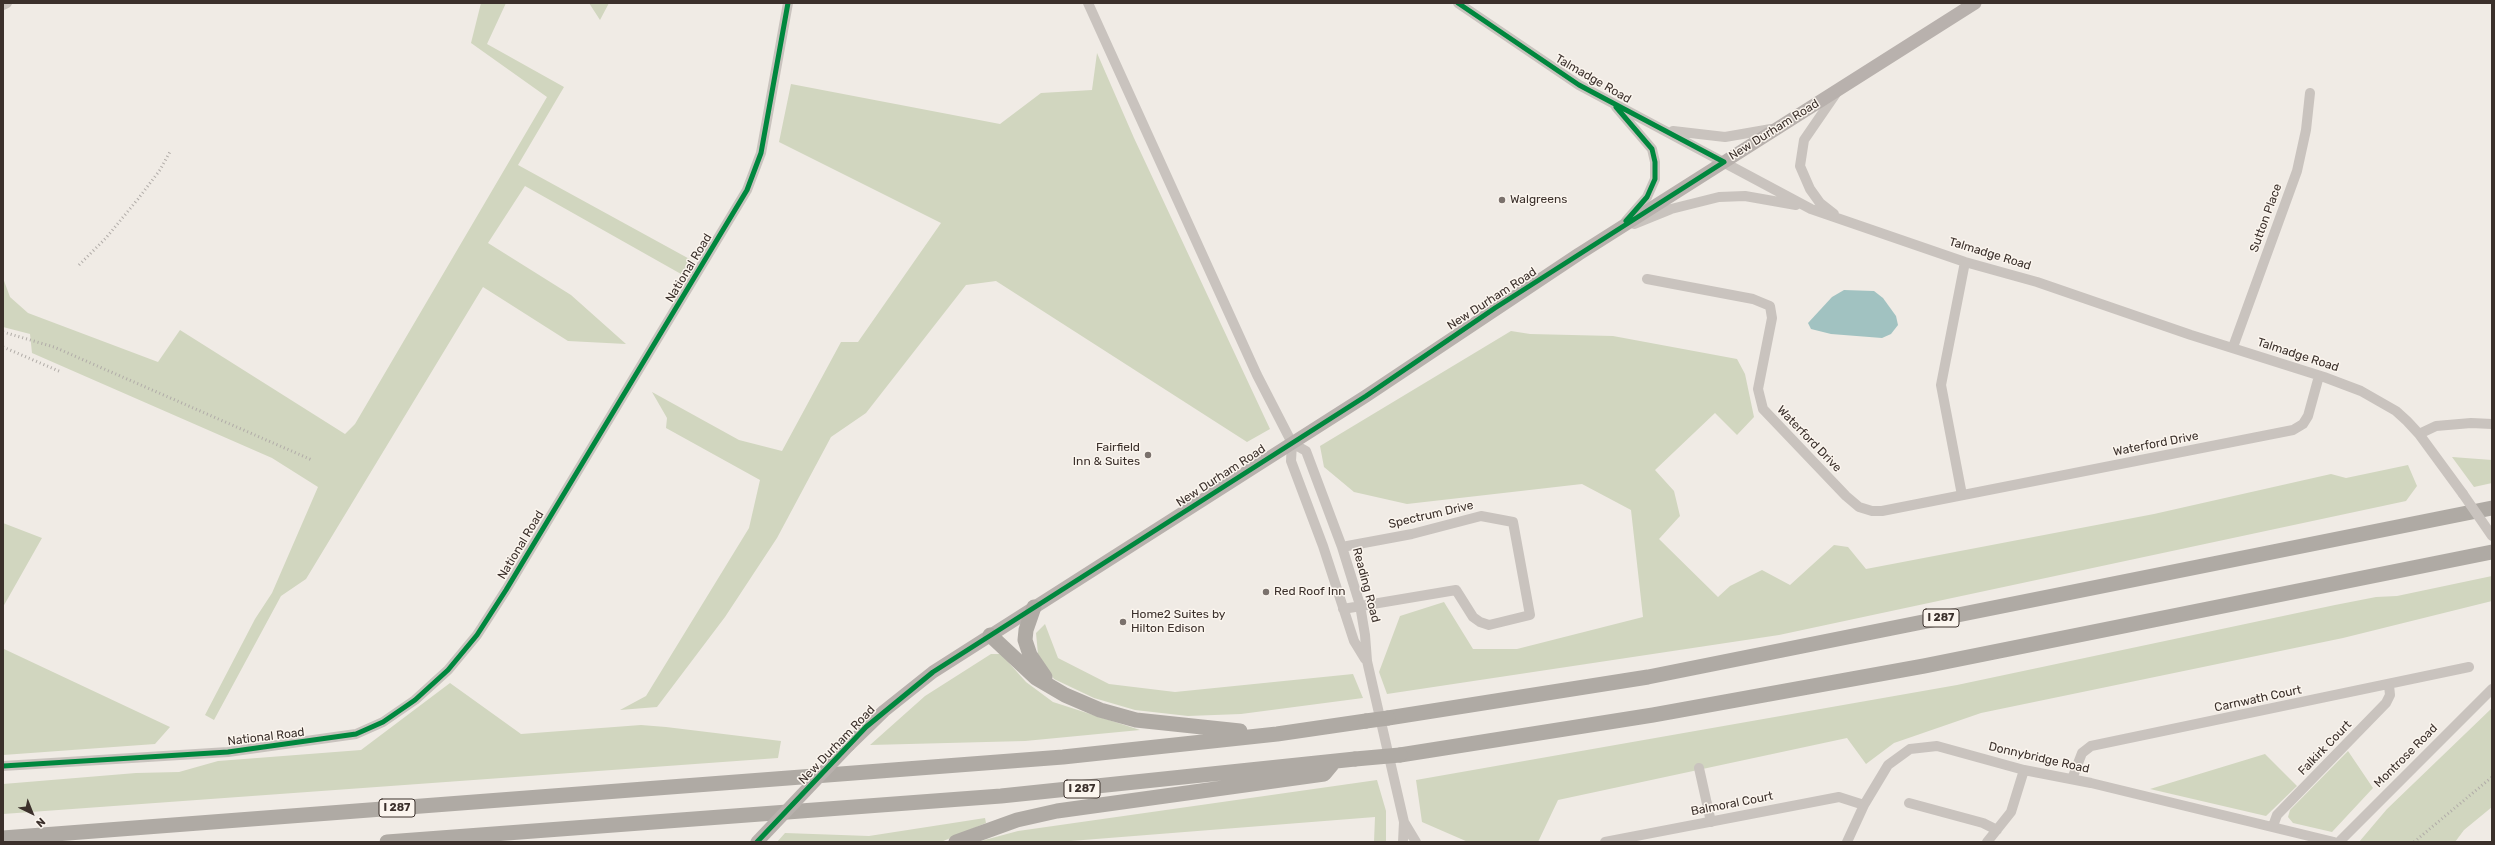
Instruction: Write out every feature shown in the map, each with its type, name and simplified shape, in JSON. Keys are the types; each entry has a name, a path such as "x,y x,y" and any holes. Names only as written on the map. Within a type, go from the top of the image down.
{"highway":[{"name":"I 287","path":"3,838 849,775 1063,757 1277,734 1388,718 1648,676 2492,508"},
{"name":"I 287","path":"387,842 1008,796 1400,755 1653,715 1924,666 2492,552"},
{"path":"1034,608 1026,630 1026,647 1036,666 1054,689"},
{"path":"990,635 1036,678 1054,689 1100,710 1136,720 1200,728 1277,734"},
{"path":"956,842 1017,820 1058,811 1324,774 1334,762"}],"main road":[{"name":"New Durham Road","path":"757,842 849,745 912,687 990,635 1292,443 1495,308 1975,3"}],"street":[{"path":"3,5 7,3"},
{"name":"National Road","path":"3,766 228,752 356,734 383,722 415,700 448,670 478,635 747,190 760,153 788,3"},
{"path":"1088,3 1257,375 1292,443 1291,461 1323,546 1354,641 1366,661 1404,822 1403,842"},
{"name":"Talmadge Road","path":"1458,3 1579,85 1811,208 1965,262 2037,282 2191,335 2232,347 2354,388 2396,411 2419,434 2492,536"},
{"path":"1838,89 1804,140 1800,166 1810,189 1820,203 1838,218"},
{"name":"Sutton Place","path":"2232,347 2297,171 2306,130 2310,93"},
{"path":"1612,102 1652,149 1655,162 1655,179 1647,197 1616,232"},
{"path":"1665,130 1725,137 1777,128"},
{"path":"1616,232 1671,209 1719,197 1745,196 1767,198 1811,208"},
{"path":"1962,495 1941,385 1965,262"},
{"name":"Waterford Drive","path":"1647,279 1753,299 1770,306 1772,318 1758,389 1763,409 1852,502 1872,511 1882,511 2293,430 2303,424 2308,416 2319,376"},
{"path":"2419,434 2436,426 2471,423 2492,424"},
{"name":"Reading Road","path":"1292,443 1306,451 1342,547 1360,605 1365,635 1366,661"},
{"name":"Spectrum Drive","path":"1342,547 1412,534 1481,516 1513,522 1530,615 1489,625 1473,617 1456,590 1343,609"},
{"name":"Carnwath Court","path":"2072,779 2082,753 2091,746 2389,685 2469,667"},
{"name":"Falkirk Court","path":"2273,826 2277,815 2386,703 2390,695 2389,685"},
{"name":"Montrose Road","path":"2339,842 2492,689"},
{"name":"Donnybridge Road","path":"1847,842 1864,805 1888,765 1910,749 1937,746 2024,770 2072,779 2273,826"},
{"path":"1699,768 1711,822"},
{"path":"1987,842 2011,812 2024,770"},
{"name":"Balmoral Court","path":"1605,842 1637,839 1711,822 1839,797 1864,805"},
{"path":"1909,803 1984,823 1997,830"},
{"path":"1404,822 1416,842"},
{"path":"2273,826 2334,842"}],"green space":[{"path":"481,3 506,3 487,44 564,87 518,165 695,262 681,274 525,186 488,243 571,295 626,344 568,341 483,287 306,579 281,596 214,720 205,715 255,619 272,593 318,487 272,458 32,353 30,334 3,327 3,278 10,297 28,313 158,362 180,330 345,434 355,424 547,97 471,43"},
{"path":"589,3 609,3 600,20"},
{"path":"1097,53 1134,138 1270,429 1247,442 996,281 966,285 866,413 831,437 777,538 725,617 657,707 620,710 646,696 749,528 760,480 666,428 667,418 652,392 739,440 782,451 841,342 858,342 941,223 779,142 791,84 1000,124 1041,93 1092,90"},
{"path":"1511,331 1530,334 1613,336 1737,359 1745,374 1754,417 1737,435 1715,413 1655,470 1674,491 1680,516 1659,539 1718,597 1730,586 1762,570 1790,585 1834,545 1848,547 1866,569 2154,514 2331,474 2346,478 2408,465 2417,486 2406,501 1779,635 1387,694 1379,672 1400,616 1444,602 1473,649 1517,649 1643,617 1631,510 1582,484 1407,504 1354,492 1324,467 1320,446"},
{"path":"2452,457 2492,460 2492,483 2474,487"},
{"path":"3,523 42,538 3,607"},
{"path":"2492,576 2492,601 2343,638 1981,713 1894,743 1866,764 1847,738 1558,800 1538,842 1468,842 1422,822 1416,780 1957,685 2335,605 2376,597 2397,596"},
{"path":"1045,624 1058,658 1109,684 1175,692 1353,674 1363,698 1241,714 1188,716 1135,710 1094,698 1054,679 1038,654 1036,633"},
{"path":"4,649 170,727 155,744 3,755"},
{"path":"991,654 1001,654 1026,682 1053,702 1140,730 1025,741 870,745 925,696"},
{"path":"450,683 521,734 641,725 666,727 781,741 778,758 3,814 3,784 136,773 179,772 218,761 361,750"},
{"path":"2492,708 2492,807 2464,830 2455,842 2359,842 2387,809"},
{"path":"2348,751 2373,788 2332,832 2293,823 2288,817 2290,810"},
{"path":"2265,754 2297,786 2266,816 2150,789"},
{"path":"1377,780 1386,811 1386,842 1374,842 1375,817 1058,842 977,842 1018,831"},
{"path":"985,818 986,823 941,842 777,842 785,833 869,836"}],"water":[{"path":"1844,290 1874,291 1883,298 1896,316 1898,325 1891,334 1882,338 1831,334 1811,329 1808,323 1832,297"}],"railway":[{"path":"79,265 106,238 138,199 160,170 171,150"},
{"path":"3,332 54,347 312,460"},
{"path":"3,347 61,372"},
{"path":"2414,842 2492,777"}],"cycle path":[{"path":"3,766 228,752 356,734 383,722 415,700 448,670 477,635 506,590 747,190 761,153 788,3"},
{"path":"757,842 866,727 933,672 1366,396 1495,308 1724,162 1579,85 1458,3"},
{"path":"1616,107 1652,149 1655,162 1655,179 1647,197 1626,221"}],"place":[{"name":"Walgreens","path":"1502,200"},
{"name":"Fairfield Inn & Suites","path":"1148,455"},
{"name":"Red Roof Inn","path":"1266,592"},
{"name":"Home2 Suites by Hilton Edison","path":"1123,622"}]}
